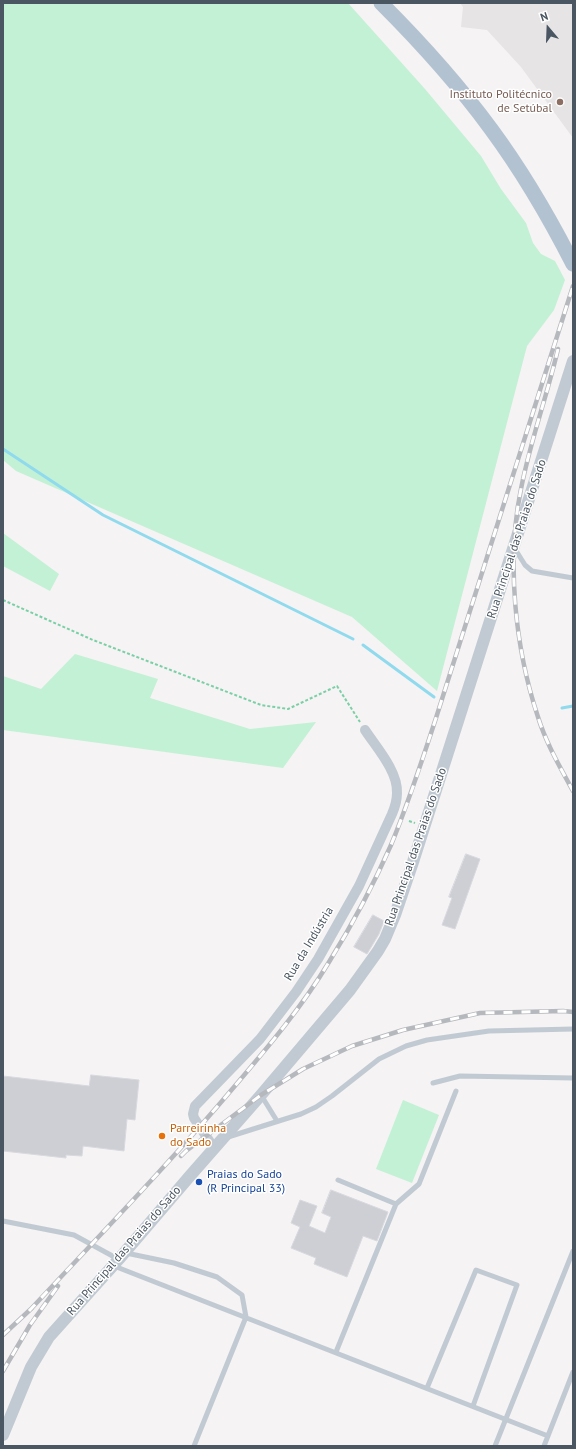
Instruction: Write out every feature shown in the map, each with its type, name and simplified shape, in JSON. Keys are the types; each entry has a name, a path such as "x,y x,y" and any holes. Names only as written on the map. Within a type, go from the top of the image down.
{"main road":[{"path":"381,3 435,60 475,108 506,150 550,221 573,264"}],"street":[{"name":"Rua Principal das Praias do Sado","path":"3,1435 22,1386 40,1351 59,1324 119,1259 261,1095 350,990 378,951 390,927 413,862 573,361"},
{"name":"Rua da Indústria","path":"218,1144 194,1118 193,1114 195,1106 260,1038 296,992 318,959 359,886 392,814 396,802 397,784 389,766 365,730"}],"lane":[{"path":"514,548 522,562 530,569 538,573 573,578"},
{"path":"218,1144 277,1121 301,1114 316,1107 379,1059 406,1046 427,1040 489,1031 573,1029"},
{"path":"433,1083 460,1076 573,1078"},
{"path":"336,1352 396,1204 419,1184 456,1090"},
{"path":"261,1095 277,1121"},
{"path":"338,1180 396,1204"},
{"path":"3,1221 74,1235 119,1259 246,1317 548,1436"},
{"path":"495,1446 573,1251"},
{"path":"119,1259 174,1262 217,1277 242,1295 246,1317 194,1446"},
{"path":"426,1388 476,1270 517,1285 473,1406"},
{"path":"544,1446 573,1372"}],"path":[{"path":"3,600 93,640 261,705 288,709 337,686 365,730"}],"shaded area":[{"name":"Instituto Politécnico de Setúbal","path":"460,3 573,3 573,138 521,67 487,30 461,27 463,7"}],"green space":[{"path":"3,3 348,3 425,89 481,156 501,189 526,223 533,243 541,254 555,261 565,280 554,310 527,346 437,691 352,617 16,471 3,460"},
{"path":"3,533 59,574 50,591 3,566"},
{"path":"75,654 158,679 150,698 250,729 316,722 283,768 3,730 3,676 41,689"},
{"path":"403,1100 439,1115 412,1183 376,1169"}],"building":[{"path":"466,854 480,859 455,929 442,925 452,898 449,897"},
{"path":"373,915 384,921 379,934 367,954 354,947"},
{"path":"91,1075 139,1080 135,1120 127,1119 124,1151 83,1146 82,1156 66,1155 66,1158 3,1151 3,1076 89,1086"},
{"path":"331,1190 388,1212 377,1241 363,1236 347,1277 314,1264 316,1258 291,1248 300,1227 291,1223 300,1200 317,1206 309,1226 325,1233 331,1217 322,1213"}],"waterway":[{"path":"3,449 103,515 353,639"},
{"path":"363,645 434,697"},
{"path":"562,708 573,706"}],"railway":[{"path":"29,1311 184,1144 272,1042 319,979 362,905 391,845 420,766 573,286"},
{"path":"558,349 529,454 521,489 516,517 514,575 515,604 519,634 530,690 545,736 573,791"},
{"path":"181,1156 261,1095 303,1069 352,1046 403,1030 480,1013 573,1012"},
{"path":"3,1371 30,1325 58,1286"},
{"path":"3,1335 32,1308"}],"place":[{"name":"Instituto Politécnico de Setúbal","path":"560,102"},
{"name":"Parreirinha do Sado","path":"162,1136"},
{"name":"Praias do Sado (R Principal 33)","path":"199,1182"}]}
